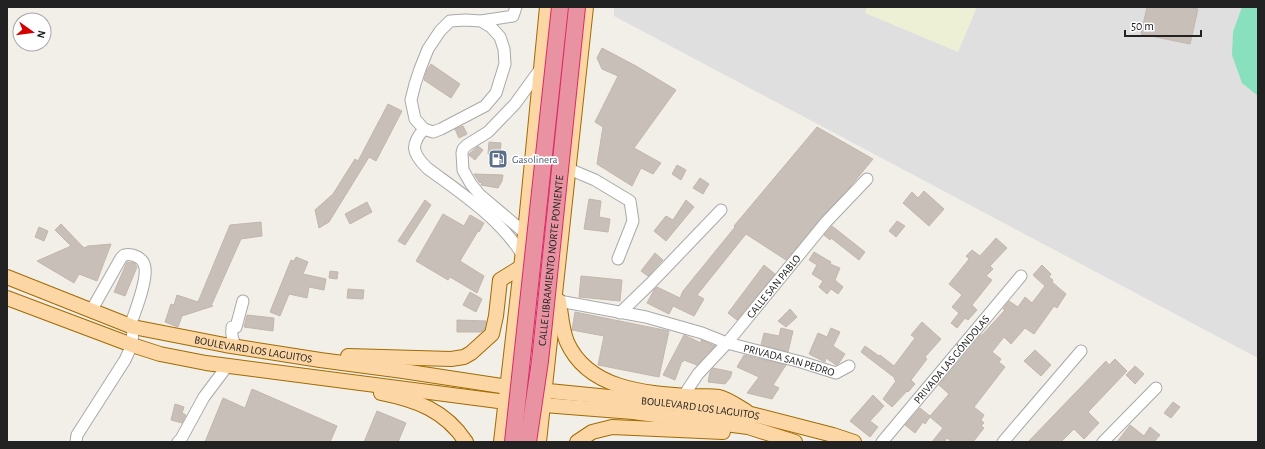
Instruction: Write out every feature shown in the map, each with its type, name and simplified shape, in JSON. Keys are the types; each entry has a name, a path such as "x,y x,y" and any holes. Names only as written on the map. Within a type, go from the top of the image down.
{"highway":[{"name":"CALLE LIBRAMIENTO NORTE PONIENTE","path":"512,442 560,7"},
{"name":"CALLE LIBRAMIENTO NORTE PONIENTE","path":"528,442 540,361 577,7"}],"main road":[{"path":"501,442 525,233 547,7"},
{"name":"CALLE LIBRAMIENTO NORTE PONIENTE","path":"539,442 586,7"},
{"path":"320,360 329,356 345,355 451,359 464,357 471,353 492,334 496,316 500,280 521,261"},
{"name":"BOULEVARD LOS LAGUITOS","path":"7,277 132,327 320,360 508,387 544,398"},
{"path":"556,283 567,341 574,355 586,368 609,382 623,387 641,391 720,398 734,404 749,421 795,442"},
{"name":"BOULEVARD LOS LAGUITOS","path":"7,298 160,354 228,366 506,402 544,398 670,403 749,421 833,435 854,442"},
{"path":"316,377 327,382 405,398 423,405 445,418 458,430 466,442"},
{"path":"577,442 592,432 612,427 736,433 749,421"}],"street":[{"path":"481,21 492,27 500,37 504,49 505,64 496,93 485,106 441,129 433,132 424,129 415,119 411,100 415,84 428,49 440,31 450,21 481,21 513,16 516,7"},
{"path":"525,233 480,195 471,184 463,170 462,153 463,149 467,145 488,132 515,104 541,67"},
{"path":"424,129 416,138 415,145 420,161 497,222 514,241 521,261"},
{"path":"569,169 595,180 630,201 633,221 618,259"},
{"name":"CALLE SAN PABLO","path":"684,395 698,374 727,343 826,222 867,179"},
{"path":"620,313 651,284 721,210"},
{"path":"76,442 77,435 125,360 132,345 132,327 146,269 144,263 133,255 124,255 91,311"},
{"name":"PRIVADA LAS GÓNDOLAS","path":"882,442 1021,276"},
{"path":"236,346 231,332 232,327 236,327 243,301"},
{"name":"PRIVADA SAN PEDRO","path":"559,301 646,317 702,333 727,343 801,362 836,373 849,366"},
{"path":"1003,442 1081,351"},
{"path":"178,442 204,397 228,366"},
{"path":"1103,442 1156,388"}],"shaded area":[{"path":"614,7 1258,7 1258,358 614,16"}],"green space":[{"path":"867,7 977,7 958,52 865,13"},
{"path":"1242,7 1258,7 1258,96 1242,83 1232,55 1233,32"}],"building":[{"path":"1147,7 1188,7 1198,9 1190,44 1141,34"},
{"path":"602,48 676,90 634,148 661,163 653,174 641,168 632,186 597,164 603,127 595,122 618,76 602,69 597,58"},
{"path":"431,64 460,84 451,98 424,80 427,70"},
{"path":"388,104 402,111 376,161 369,157 329,222 319,228 315,210 333,194 355,159 358,161"},
{"path":"463,126 467,134 459,138 455,129"},
{"path":"817,127 873,159 786,260 746,234 697,295 704,299 694,316 673,306 669,314 647,303 657,287 680,298 683,291 735,227 734,226"},
{"path":"489,142 501,143 500,155 488,154"},
{"path":"478,146 483,150 475,160 469,154"},
{"path":"677,165 686,170 681,180 672,174"},
{"path":"474,174 503,175 502,181 498,188 481,185 482,183 479,182"},
{"path":"700,178 709,184 703,194 693,188"},
{"path":"924,191 944,209 929,226 903,203 912,192 918,198"},
{"path":"589,199 601,201 599,217 610,219 608,232 584,229"},
{"path":"425,200 431,205 405,245 398,241"},
{"path":"686,200 694,207 666,241 654,231 666,216 673,220"},
{"path":"367,202 372,212 350,224 345,214"},
{"path":"443,214 464,226 470,215 484,223 460,261 484,276 477,293 450,277 448,280 416,261"},
{"path":"897,221 905,226 896,237 889,231"},
{"path":"261,222 262,236 241,239 211,306 213,306 182,316 178,327 165,322 171,304 174,305 177,295 198,302 230,225"},
{"path":"61,224 84,248 88,246 111,244 97,281 79,274 74,283 37,261 71,246 55,230"},
{"path":"832,226 865,252 859,260 831,238 830,240 824,235"},
{"path":"39,227 48,231 44,241 35,237"},
{"path":"996,238 1007,248 990,266 993,269 986,276 992,280 972,305 977,310 968,320 965,318 957,328 951,323 959,313 952,307 962,295 949,284 969,259 966,256 972,250 980,256"},
{"path":"814,252 831,262 830,264 840,268 835,280 843,287 838,294 831,289 827,294 819,287 823,281 812,274 817,265 809,260"},
{"path":"655,253 663,260 648,276 641,271"},
{"path":"296,257 308,262 303,274 326,279 324,290 309,287 307,298 289,294 280,316 270,312 291,260 294,261"},
{"path":"127,262 134,263 137,267 125,296 114,292"},
{"path":"764,265 775,274 737,320 728,313"},
{"path":"1042,265 1051,274 1049,277 1053,280 1052,282 1066,294 1057,308 1054,306 1034,334 1025,328 1011,344 1004,337 992,352 1001,359 999,362 1005,367 974,407 984,415 981,420 984,423 981,426 984,428 973,442 952,442 947,438 944,442 932,442 943,428 930,417 925,424 923,422 915,433 905,425 920,408 930,416 949,394 939,385 981,335 1005,310 1003,309 1009,301 1018,307 1025,297 1032,303 1045,286 1033,275"},
{"path":"330,271 338,272 337,279 329,278"},
{"path":"581,276 622,280 620,301 579,297"},
{"path":"348,289 364,290 363,299 347,298"},
{"path":"470,292 482,299 476,312 463,305"},
{"path":"790,309 797,317 786,327 778,321"},
{"path":"575,312 669,331 659,377 598,365 604,336 572,330"},
{"path":"247,315 274,318 273,331 244,327"},
{"path":"457,320 486,321 484,330 481,332 457,332"},
{"path":"922,322 941,339 925,357 927,359 911,380 915,384 892,407 883,399 896,381 894,379 895,378 861,352 865,346 894,366 915,338 911,335"},
{"path":"781,328 793,331 788,352 761,345 764,333 779,336"},
{"path":"831,328 840,332 833,346 845,354 836,365 826,358 825,362 809,354 818,333 827,337"},
{"path":"684,335 701,343 701,340 715,346 697,365 684,360 683,362 682,361 675,380 663,375"},
{"path":"1035,350 1051,365 1041,376 1024,361"},
{"path":"744,355 786,365 773,385 779,388 772,399 747,393 759,377 737,367"},
{"path":"1115,359 1127,371 1088,412 1099,423 1084,439 1074,429 1061,442 1028,442 1106,361 1109,365"},
{"path":"1135,366 1144,374 1135,384 1126,375"},
{"path":"713,368 732,372 730,378 725,384 708,382 710,372"},
{"path":"252,389 337,426 330,442 205,442 223,398 245,408"},
{"path":"873,395 884,406 870,421 878,427 870,437 850,421"},
{"path":"1173,402 1180,407 1171,418 1164,413"},
{"path":"175,404 184,407 182,413 186,415 182,423 171,420"},
{"path":"377,411 406,423 398,442 364,442"},
{"path":"1130,425 1144,436 1150,427 1160,435 1154,442 1117,442"}],"place":[{"name":"Gasolinera","path":"498,159"}]}
